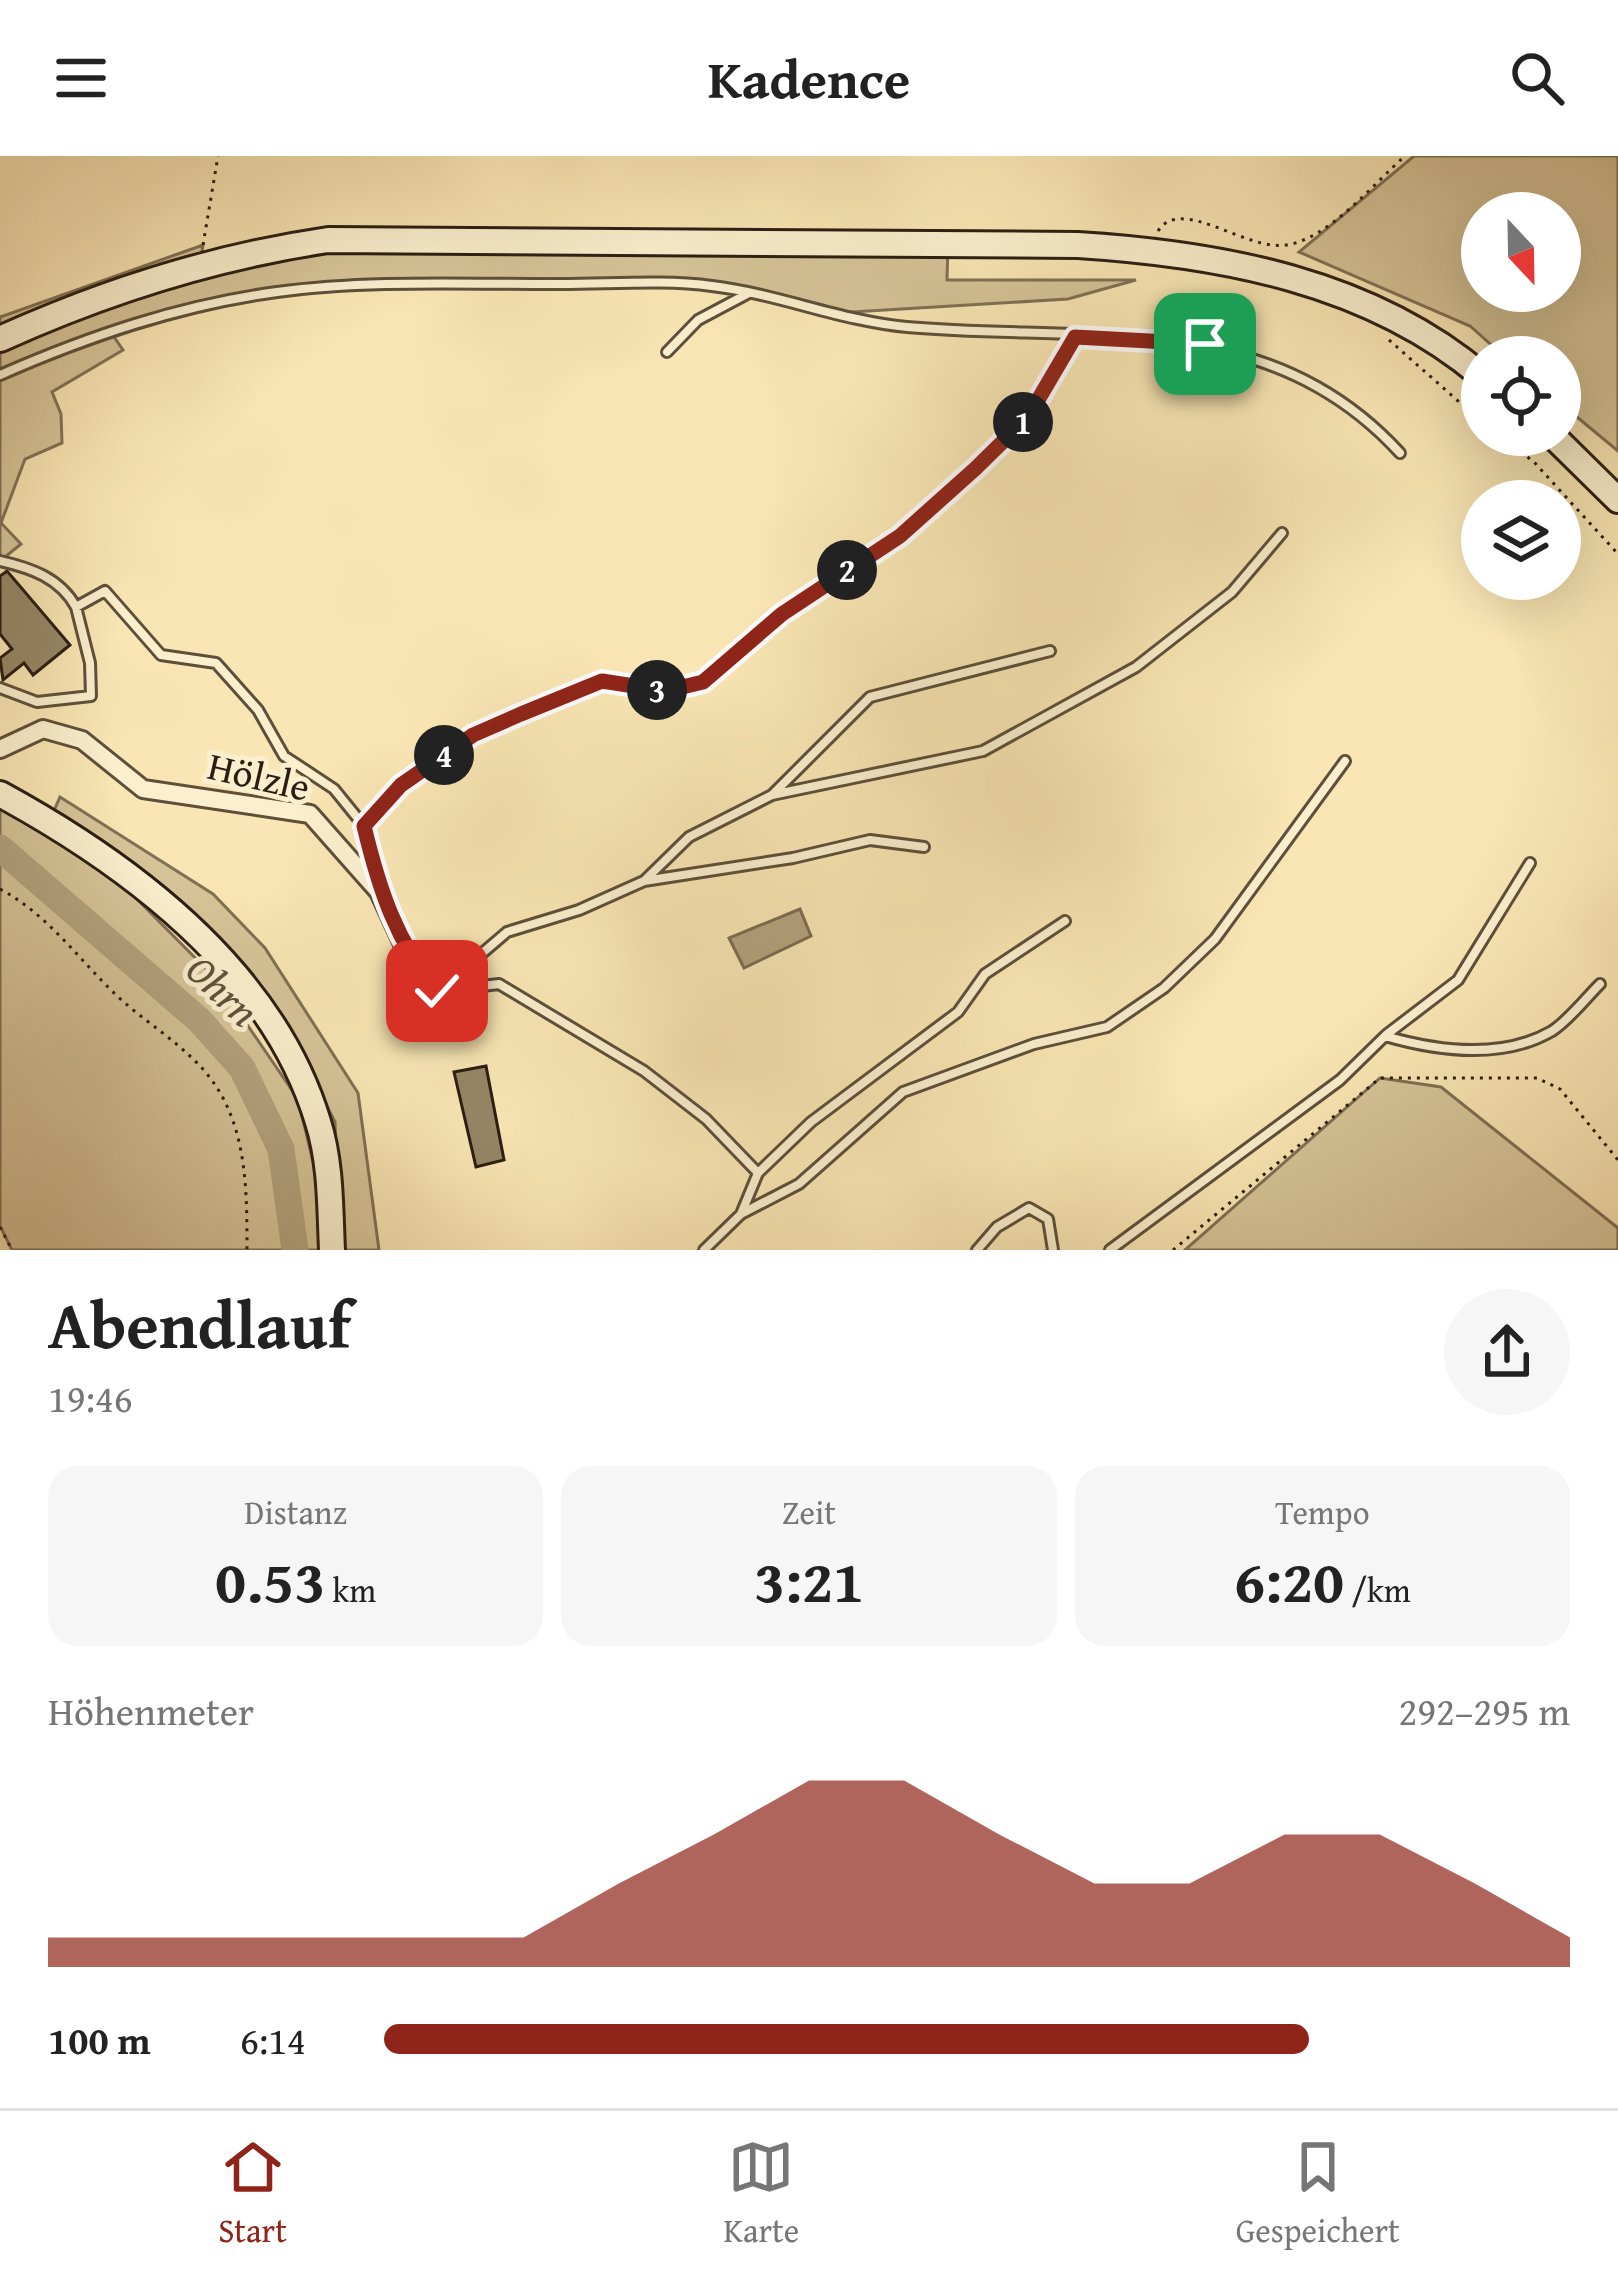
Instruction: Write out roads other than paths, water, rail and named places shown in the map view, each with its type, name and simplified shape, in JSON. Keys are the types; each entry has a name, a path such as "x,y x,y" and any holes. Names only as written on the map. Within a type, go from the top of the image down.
{"main road":[{"path":"0,339 135,284 200,265 328,240 1152,250 1260,269 1331,291 1461,361"},
{"path":"1573,456 1618,500"},
{"path":"0,794 111,863 199,937 280,1034 319,1124 327,1162 332,1250"}],"street":[{"name":"Hölzle","path":"0,749 43,729 82,740 113,770 143,789 310,814 380,892 407,955 437,991"}],"lane":[{"path":"0,375 63,345 131,323 275,292 500,284 710,285 902,326 1205,344 1261,357 1325,387 1368,418 1400,453"},
{"path":"667,352 698,320 748,293"},
{"path":"364,826 401,785 473,735 521,714 602,681 666,691 703,682 782,614 900,536 976,468 1028,417 1075,337"},
{"path":"644,881 689,837 772,795 983,751 1136,667 1232,592 1282,533"},
{"path":"0,561 31,568 66,590 76,607 90,663 91,696 37,702 0,688"},
{"path":"76,607 105,591 161,655 216,663 258,710 284,756 334,789 364,826 380,892"},
{"path":"772,795 870,697 1050,651"},
{"path":"704,1250 741,1214 799,1184 903,1092 1034,1044 1107,1027 1165,988 1215,940 1345,761"},
{"path":"437,991 506,932 579,910 644,881 793,858 870,840 924,847"},
{"path":"1110,1250 1340,1080 1385,1036 1458,980 1530,863"},
{"path":"741,1214 758,1173 811,1122 958,1012 985,974 1066,921"},
{"path":"437,991 499,984 644,1071 706,1119 758,1173"},
{"path":"1385,1036 1431,1049 1510,1047 1554,1030 1600,984"},
{"path":"977,1250 997,1227 1029,1208 1048,1219 1053,1250"}],"waterway":[{"name":"Ohrn","path":"0,848 199,1020 242,1068 281,1149 295,1250"}]}
